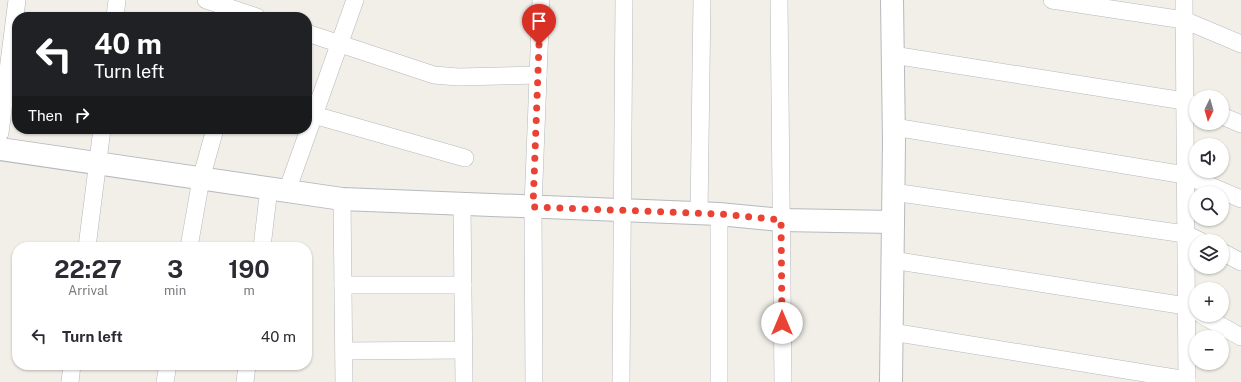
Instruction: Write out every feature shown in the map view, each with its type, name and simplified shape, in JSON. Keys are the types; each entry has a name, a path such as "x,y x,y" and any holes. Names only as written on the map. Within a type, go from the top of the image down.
{"street":[{"path":"15,12 17,0"},
{"path":"116,12 117,0"},
{"path":"206,0 238,12"},
{"path":"312,119 355,0"},
{"path":"534,382 533,207 541,0"},
{"path":"621,382 624,0"},
{"path":"702,0 709,214 719,382"},
{"path":"779,0 783,382"},
{"path":"891,382 894,127 892,0"},
{"path":"1052,0 1184,20 1241,44"},
{"path":"1184,0 1189,90"},
{"path":"312,35 434,75 458,77 538,74"},
{"path":"0,133 12,39"},
{"path":"893,55 1189,103"},
{"path":"314,115 465,158"},
{"path":"1189,117 1185,175 1193,234"},
{"path":"1229,119 1241,124"},
{"path":"894,127 1185,175 1241,199"},
{"path":"88,242 101,134"},
{"path":"190,242 201,179 213,134"},
{"path":"263,242 278,190 305,134"},
{"path":"0,149 342,199 709,214 781,220 893,222"},
{"path":"893,192 1189,236"},
{"path":"342,199 344,382"},
{"path":"462,204 464,382"},
{"path":"1229,256 1241,262"},
{"path":"892,260 1189,308"},
{"path":"343,285 463,285"},
{"path":"892,332 1187,381 1190,322"},
{"path":"1214,322 1241,337"},
{"path":"344,351 463,350"},
{"path":"70,382 71,370"},
{"path":"165,382 167,370"},
{"path":"245,382 246,370"}],"route":[{"path":"539,45 533,207 720,214 781,220 782,323"}]}
